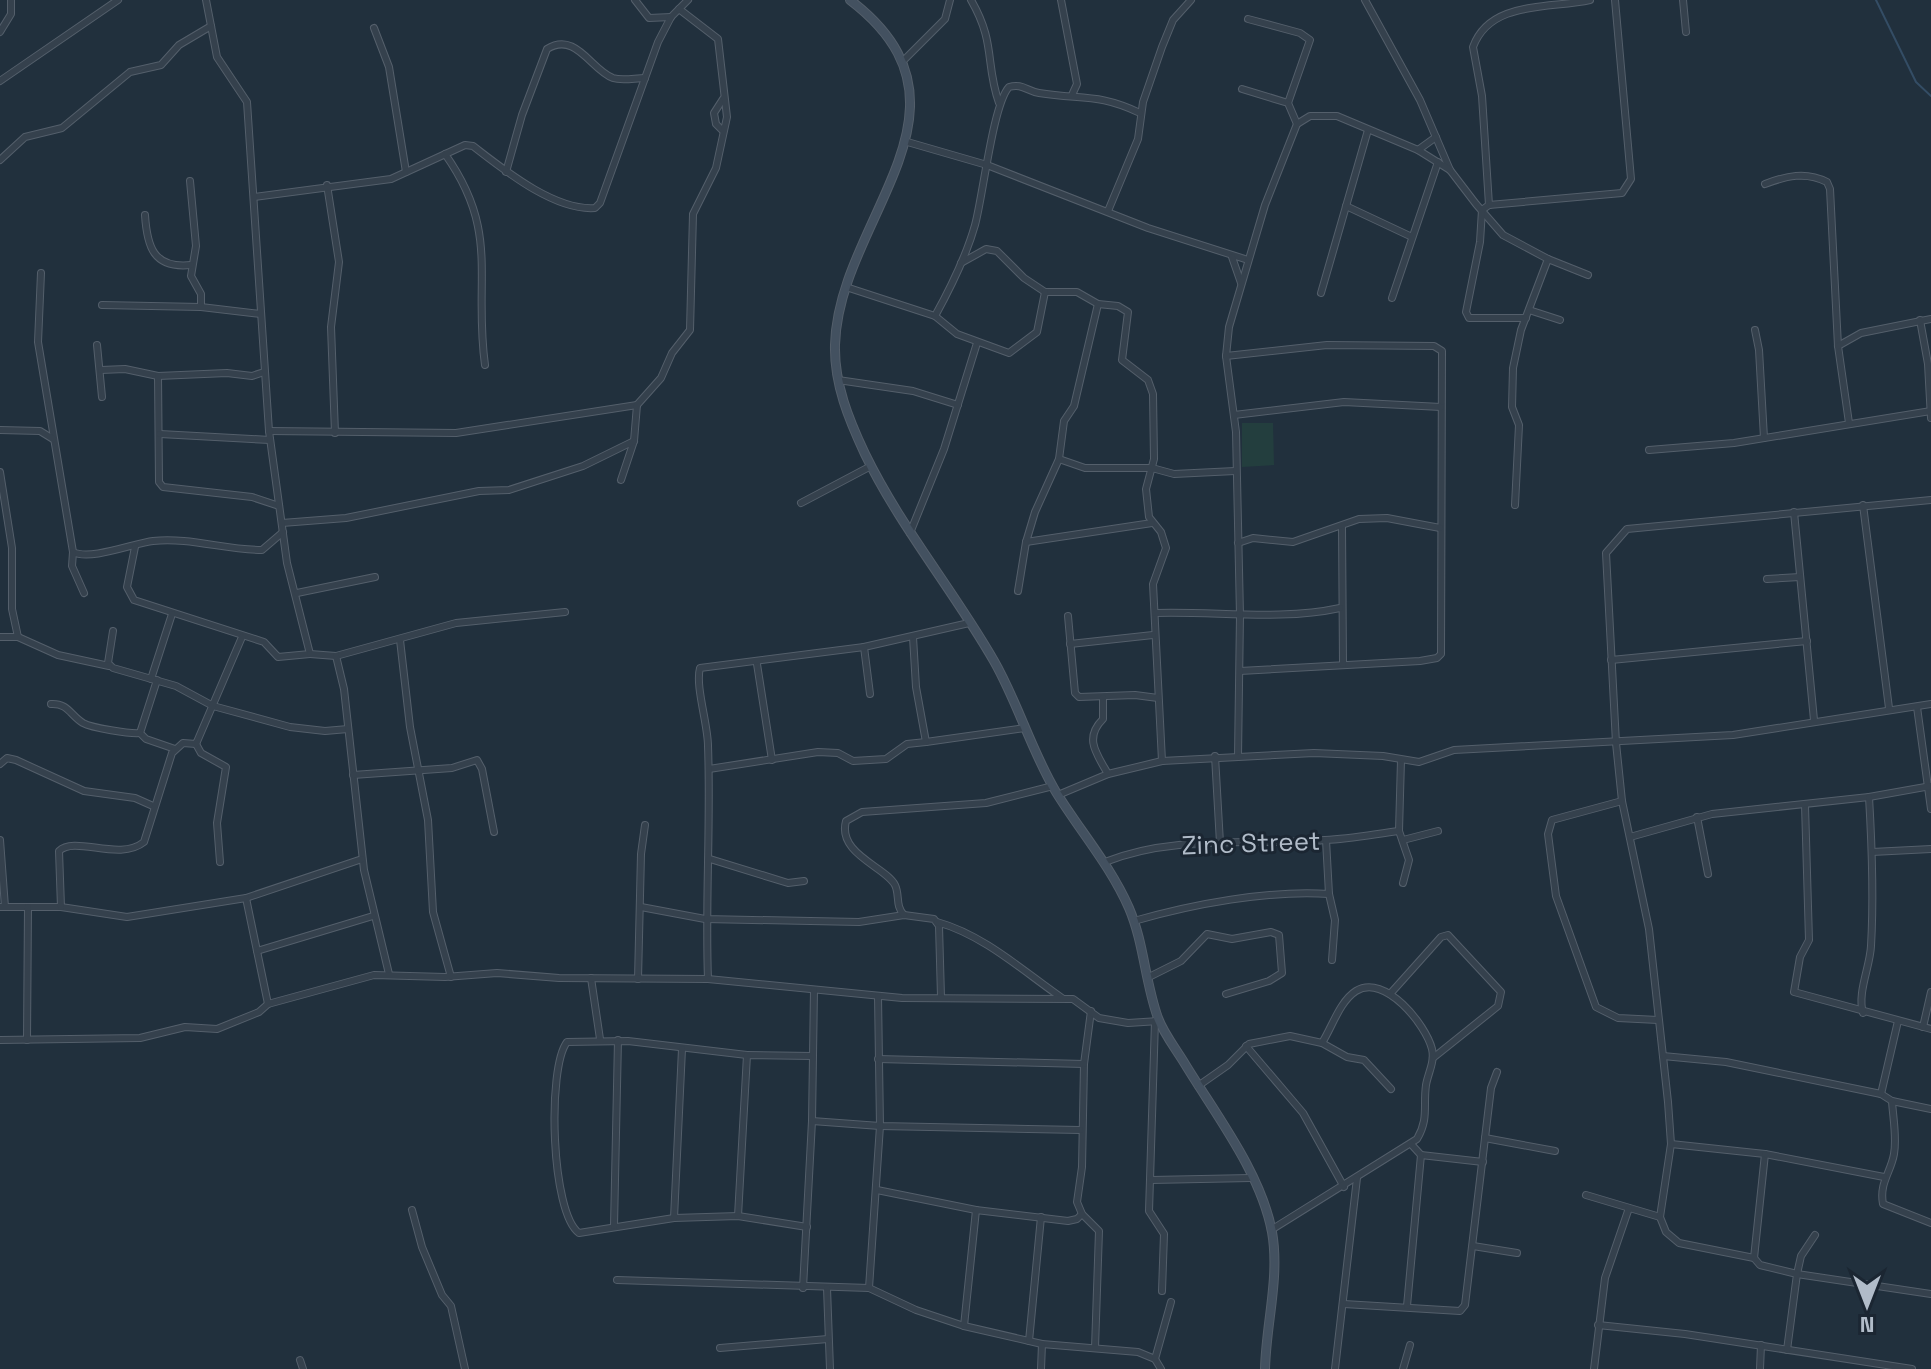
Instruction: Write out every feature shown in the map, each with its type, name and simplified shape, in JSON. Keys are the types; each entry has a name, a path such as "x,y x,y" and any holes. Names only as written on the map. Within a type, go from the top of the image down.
{"street":[{"path":"0,32 11,14 11,0"},
{"path":"0,81 118,0"},
{"path":"206,0 221,66 247,102 270,440 287,563 310,654"},
{"path":"635,0 649,18 671,17"},
{"path":"254,197 327,185 378,181 473,146 518,181 567,203 590,209 598,206 671,17 688,0"},
{"path":"850,0 878,25 903,61 912,95 904,141 846,287 835,345 838,380 852,426 871,466 1007,685 1056,790 1105,862 1134,921 1157,1021 1149,1211 1164,1234 1162,1291"},
{"path":"903,61 945,19 950,0"},
{"path":"971,0 990,43 994,88 999,103"},
{"path":"1061,0 1077,84 1072,95"},
{"path":"1108,211 1138,139 1140,113 1171,25 1191,0"},
{"path":"1365,0 1450,170"},
{"path":"1526,318 1469,318 1466,312 1485,207 1482,96 1473,47 1491,22 1513,10 1590,0"},
{"path":"1485,207 1622,193 1629,188 1631,179 1615,0"},
{"path":"1683,0 1686,32"},
{"path":"621,480 634,441 637,405 661,378 672,353 690,330 693,214 716,168 727,117 718,39 679,9"},
{"path":"1248,19 1300,33 1310,40 1288,103 1297,124"},
{"path":"0,160 25,137 62,128 130,72 161,65 179,45 211,26"},
{"path":"374,28 389,67 406,172"},
{"path":"506,172 522,115 547,49 558,44 576,49 610,77 645,78"},
{"path":"935,316 961,263 974,227 999,103 1006,90 1013,85 1025,86 1037,93 1113,100 1140,113"},
{"path":"1242,89 1288,103"},
{"path":"722,130 716,124 714,113 723,99"},
{"path":"1238,756 1238,543 1234,415 1226,356 1229,327 1248,260 1297,124 1310,116 1324,115 1418,150 1450,170 1485,207 1503,235 1548,259 1588,275"},
{"path":"1321,293 1368,130"},
{"path":"1418,150 1436,137"},
{"path":"904,141 987,165 1232,257 1248,260"},
{"path":"445,154 468,191 482,236 481,335 485,365"},
{"path":"1392,298 1438,162"},
{"path":"1765,184 1783,177 1811,176 1827,182 1830,189 1838,346 1849,423"},
{"path":"190,181 196,246 191,276 201,294 201,307"},
{"path":"327,185 339,262 331,327 335,433"},
{"path":"1346,206 1412,237"},
{"path":"145,215 147,244 157,258 181,266 191,265"},
{"path":"961,263 986,249 997,251 1024,278 1045,292 1077,292 1098,304 1118,306 1128,312 1122,360 1148,380 1152,388 1152,468 1146,489 1152,523 1161,532 1166,548 1153,584 1153,635 1162,761"},
{"path":"1232,257 1242,286"},
{"path":"1515,505 1519,425 1512,407 1513,368 1526,318 1548,259"},
{"path":"41,273 38,342 73,552 72,566 84,593"},
{"path":"846,287 935,316 957,334 1004,353 1037,332 1045,292"},
{"path":"1018,591 1026,542 1035,512 1059,459 1064,421 1074,406 1098,304"},
{"path":"102,305 201,307 261,314"},
{"path":"1529,310 1560,320"},
{"path":"1838,346 1861,333 1931,319"},
{"path":"1920,320 1928,364 1931,418"},
{"path":"1755,330 1761,365 1764,438"},
{"path":"910,533 958,405 977,343"},
{"path":"97,345 102,397"},
{"path":"1226,356 1327,345 1434,346 1442,351 1441,654 1434,659 1240,671"},
{"path":"101,370 125,369 158,376 227,373 252,376 264,372"},
{"path":"158,376 159,482 163,487 252,497 279,506"},
{"path":"838,380 913,391 958,405"},
{"path":"1234,415 1344,402 1441,407"},
{"path":"269,431 456,433 637,405"},
{"path":"1649,450 1764,438 1931,411"},
{"path":"0,430 40,431 48,433 55,442"},
{"path":"160,434 270,440"},
{"path":"282,523 346,518 479,491 509,490 583,466 634,441"},
{"path":"1059,459 1085,468 1152,468 1174,474 1235,471"},
{"path":"801,503 871,466"},
{"path":"0,472 12,548 12,609 18,637"},
{"path":"1931,500 1627,529 1606,553 1622,801 1649,929 1671,1144 1660,1217 1666,1232 1679,1243 1754,1258 1760,1265 1797,1274 1931,1294"},
{"path":"1863,505 1889,708"},
{"path":"1794,512 1814,720"},
{"path":"1238,543 1253,538 1293,542 1342,527 1354,520 1387,518 1440,528"},
{"path":"1026,542 1152,523"},
{"path":"1342,527 1345,562 1340,608 1343,664"},
{"path":"73,552 83,556 159,540 262,550 283,532"},
{"path":"135,547 127,587 134,600 264,642 278,657 310,654 336,656 456,623 565,612"},
{"path":"297,593 375,577"},
{"path":"1767,579 1800,577"},
{"path":"1155,613 1213,611 1240,615 1340,608"},
{"path":"140,733 172,614"},
{"path":"1068,616 1075,693 1083,698 1135,695 1158,698"},
{"path":"708,979 705,887 710,859 709,769 700,668 757,664 864,647 969,623"},
{"path":"109,666 113,631"},
{"path":"1070,644 1153,635"},
{"path":"0,637 18,637 58,655 154,680 195,694 213,706 308,730 348,729"},
{"path":"196,744 242,637"},
{"path":"913,637 916,687 926,742"},
{"path":"400,640 429,830 433,912 451,977"},
{"path":"1611,660 1807,641"},
{"path":"864,647 870,694"},
{"path":"336,656 348,729 362,859 389,974"},
{"path":"757,664 772,760"},
{"path":"1103,698 1103,719 1093,730 1092,743 1108,774"},
{"path":"51,704 66,707 85,724 140,733 146,739 175,749"},
{"path":"904,915 893,882 852,847 844,828 846,821 862,812 986,803 1056,790 1162,761 1314,753 1383,756 1419,762 1454,750 1481,747 1616,743 1733,735 1889,708 1931,704"},
{"path":"1917,707 1931,809"},
{"path":"709,769 818,752 838,753 853,761 886,759 907,744 1025,728"},
{"path":"61,907 58,857 62,848 70,845 123,851 144,842 153,806 175,749 183,743 196,744"},
{"path":"196,744 201,753 226,767 217,823 220,862"},
{"path":"1215,756 1220,843"},
{"path":"0,764 7,758 16,760 84,791 135,798 153,806"},
{"path":"353,775 461,767 477,760 482,769 494,832"},
{"path":"1401,760 1399,831 1409,860 1403,883"},
{"path":"1630,837 1697,817 1869,797 1929,786"},
{"path":"1863,1013 1861,999 1871,947 1869,797"},
{"path":"1622,801 1552,820 1548,834 1556,896 1596,1007 1618,1018 1658,1020"},
{"path":"1805,805 1809,940 1800,957 1794,992 1931,1029"},
{"path":"1697,817 1708,874"},
{"path":"638,979 645,825"},
{"name":"Zinc Street","path":"1105,862 1132,851 1220,843 1326,840 1399,831"},
{"path":"1403,840 1438,831"},
{"path":"0,840 3,907 61,907 127,917 246,898 362,859"},
{"path":"1326,840 1329,894 1335,920 1332,960"},
{"path":"1872,852 1931,849"},
{"path":"710,859 788,883 804,881"},
{"path":"1134,921 1178,908 1232,900 1329,894"},
{"path":"246,898 268,1004"},
{"path":"27,1040 28,907"},
{"path":"641,907 705,919 859,922 904,915 937,922 957,928 998,952 1062,998"},
{"path":"257,951 373,916"},
{"path":"937,922 941,997"},
{"path":"1149,977 1181,961 1207,934 1232,939 1271,932 1279,935 1282,973 1269,981 1226,994"},
{"path":"1390,994 1441,937 1448,935 1501,992 1498,1006 1433,1058"},
{"path":"0,1040 145,1038 185,1027 217,1029 259,1012 268,1004 389,974 451,977 497,973 708,979 878,996 1062,998 1077,999 1099,1018 1112,1022 1157,1021"},
{"path":"591,978 600,1039"},
{"path":"1271,1230 1411,1144 1426,1121 1426,1087 1433,1058 1417,1016 1390,994 1367,988 1354,992 1322,1043"},
{"path":"803,1288 812,1121 814,990"},
{"path":"1923,1027 1931,992"},
{"path":"869,1288 880,1126 878,996"},
{"path":"1091,1011 1080,1130 1082,1167 1076,1188 1082,1214 1096,1226 1100,1241 1095,1348"},
{"path":"1157,1021 1251,1178 1271,1230 1273,1272 1265,1369"},
{"path":"1881,1094 1898,1021"},
{"path":"1198,1086 1228,1065 1246,1046 1290,1036 1322,1043 1347,1057 1364,1060 1391,1089"},
{"path":"807,1227 738,1216 674,1218 576,1232 562,1205 557,1179 559,1056 567,1042 600,1039 747,1055 812,1056"},
{"path":"614,1226 618,1040"},
{"path":"1246,1046 1303,1113 1344,1187"},
{"path":"674,1218 682,1049"},
{"path":"738,1216 747,1055"},
{"path":"1663,1056 1726,1062 1881,1094 1892,1101 1931,1109"},
{"path":"878,1059 1084,1064"},
{"path":"1344,1304 1460,1311 1465,1305 1485,1138 1497,1072"},
{"path":"1892,1101 1895,1148 1893,1164 1884,1177 1883,1204 1931,1223"},
{"path":"812,1121 880,1126 1080,1130"},
{"path":"1485,1138 1555,1151"},
{"path":"1411,1144 1421,1155 1483,1162"},
{"path":"1671,1144 1765,1154 1884,1177"},
{"path":"1754,1258 1765,1154"},
{"path":"1407,1306 1421,1155"},
{"path":"1151,1180 1251,1178"},
{"path":"1335,1369 1357,1178"},
{"path":"877,1190 976,1210 1068,1221 1082,1214"},
{"path":"1586,1195 1660,1217"},
{"path":"1594,1369 1605,1278 1629,1208"},
{"path":"412,1210 422,1247 442,1295 451,1306 465,1369"},
{"path":"964,1326 976,1210"},
{"path":"1029,1341 1041,1217"},
{"path":"1787,1350 1801,1256 1815,1235"},
{"path":"1473,1246 1517,1253"},
{"path":"617,1280 869,1288 916,1310 964,1326 1042,1344 1127,1349 1155,1359 1161,1369"},
{"path":"827,1288 830,1369"},
{"path":"1155,1359 1171,1302"},
{"path":"1598,1325 1761,1345 1839,1360 1912,1369"},
{"path":"720,1348 828,1339"},
{"path":"1041,1369 1042,1344"},
{"path":"1403,1369 1410,1345"},
{"path":"1760,1369 1761,1345"},
{"path":"300,1360 303,1369"},
{"path":"1838,1369 1839,1360"}],"green space":[{"path":"1242,423 1273,423 1274,465 1242,467"}],"waterway":[{"path":"1876,0 1916,82 1931,96"}]}
